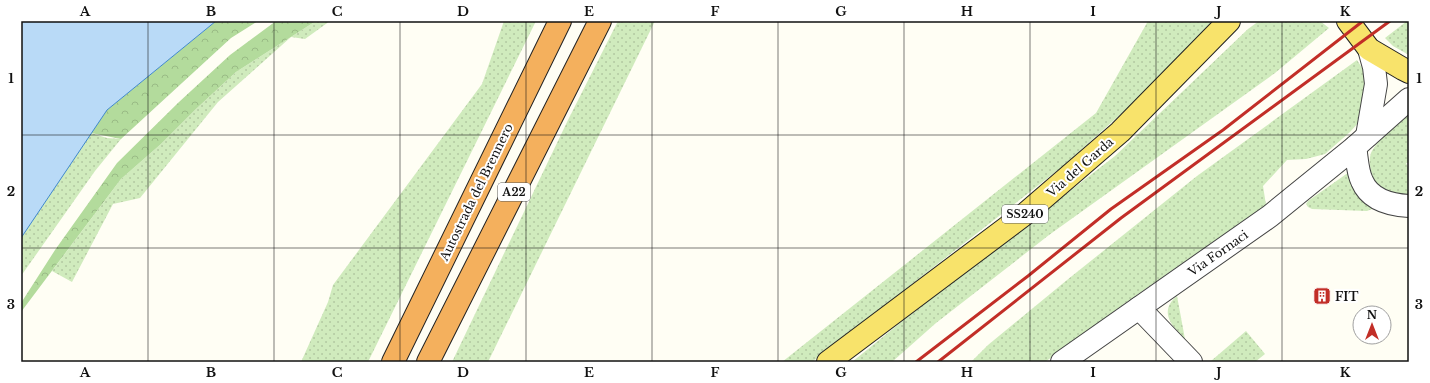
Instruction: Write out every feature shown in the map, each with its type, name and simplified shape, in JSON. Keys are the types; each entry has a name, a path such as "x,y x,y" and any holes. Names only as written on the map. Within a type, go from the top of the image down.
{"highway":[{"name":"Autostrada del Brennero","path":"393,362 560,21"},
{"name":"A22","path":"428,362 600,21"}],"main road":[{"name":"Via del Garda","path":"828,362 1025,214 1120,132 1229,21"},
{"name":"Via del Garda","path":"1205,44 1240,21"},
{"path":"1347,22 1369,49 1409,72"}],"street":[{"path":"1369,49 1374,67 1376,84 1361,141 1361,179 1365,187 1371,193 1386,203 1409,206"},
{"name":"Via Fornaci","path":"1062,362 1270,216 1361,141 1409,99"},
{"path":"1139,308 1191,362"}],"green space":[{"path":"216,21 258,21 231,38 121,139 91,133 107,110"},
{"path":"276,21 316,21 236,72 161,144 121,179 21,312 21,303 55,250 117,163 179,102 230,55"},
{"path":"316,21 330,21 305,39 291,37 218,102 140,198 113,204 72,282 52,271 121,179 161,144 236,72"},
{"path":"504,21 536,21 368,362 301,362 328,302 333,285 482,84"},
{"path":"618,21 655,21 488,362 452,362 568,120"},
{"path":"1148,21 1219,21 1142,95 1063,166 812,362 782,362 1096,113"},
{"path":"1259,21 1320,21 1329,28 1275,73 1049,235 936,323 892,362 852,362 1115,156 1248,29"},
{"path":"1409,21 1409,55 1393,46 1385,38"},
{"path":"1357,60 1366,74 1367,81 1359,122 1325,154 1306,159 1287,160 1263,186 1266,205 1131,299 1045,362 971,362 988,345 1197,176"},
{"path":"1409,108 1409,163 1406,163 1409,169 1409,196 1397,195 1381,188 1374,180 1370,158 1374,148"},
{"path":"91,133 107,138 121,139 95,171 21,276 21,238"},
{"path":"1352,170 1372,205 1372,209 1367,211 1312,209 1308,207 1306,204 1308,201"},
{"path":"1177,296 1185,339 1169,319 1168,307"},
{"path":"1246,331 1265,354 1255,362 1211,361"}],"water":[{"path":"21,21 216,21 107,110 21,238"}],"railway":[{"path":"916,362 1028,276 1111,209 1223,130 1363,21"},
{"path":"938,362 1121,218 1390,21"}],"place":[{"name":"FIT","path":"1322,296"}]}
